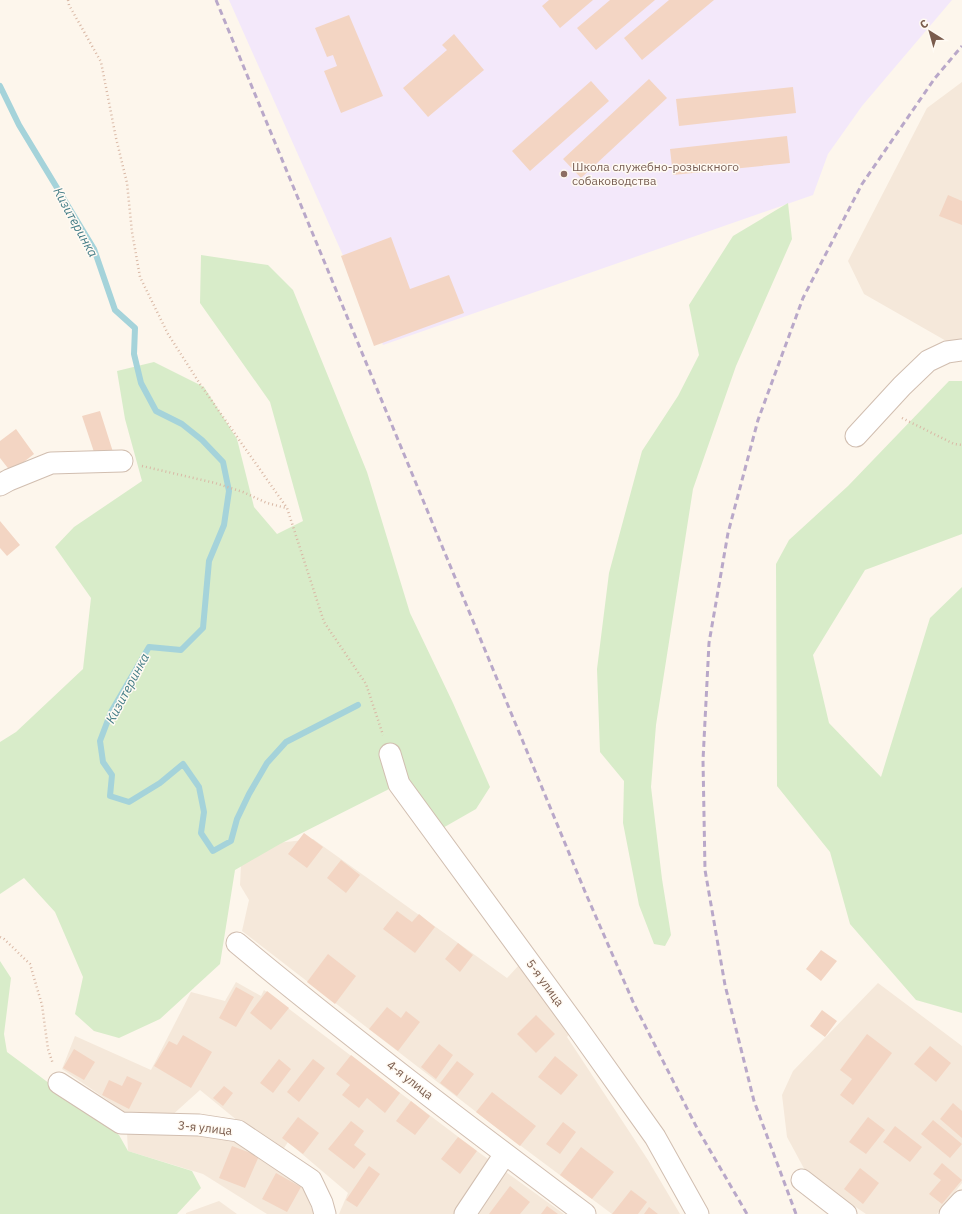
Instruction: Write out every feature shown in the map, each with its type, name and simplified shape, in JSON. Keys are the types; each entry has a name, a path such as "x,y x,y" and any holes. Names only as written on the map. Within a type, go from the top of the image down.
{"street":[{"path":"856,436 902,386 928,361 947,352 962,350"},
{"path":"0,485 8,480 51,463 122,461"},
{"name":"5-я улица","path":"390,754 399,784 576,1026 655,1137 698,1214"},
{"name":"4-я улица","path":"237,943 289,987 585,1214"},
{"name":"3-я улица","path":"59,1083 122,1123 199,1125 238,1131 311,1180 322,1203 325,1214"},
{"path":"465,1214 505,1154"},
{"path":"802,1180 846,1214"},
{"path":"950,1214 962,1202"}],"path":[{"path":"68,0 69,5 101,62 127,184 132,232 140,277 168,334 200,384 287,508 324,622 366,684 390,754"},
{"path":"882,407 954,444 962,445"},
{"path":"122,461 214,483 243,492 267,503 287,508"},
{"path":"0,937 30,964 42,1004 48,1049 59,1083"}],"shaded area":[{"name":"Школа служебно-розыскного собаководства","path":"229,0 952,0 862,106 828,154 813,195 383,345"},
{"path":"962,82 962,350 864,294 848,261 927,108"},
{"path":"313,839 507,978 520,964 570,1033 567,1037 648,1160 680,1214 612,1214 497,1128 242,931 249,900 240,885 241,865 277,843"},
{"path":"236,982 261,996 264,990 477,1151 564,1214 339,1214 348,1193 288,1142 282,1151 260,1139 200,1090 169,1118 125,1112 62,1069 75,1036 151,1070 191,992 225,1001"},
{"path":"878,983 962,1046 962,1183 937,1214 866,1214 807,1174 787,1137 782,1095 793,1071"},
{"path":"127,1133 227,1135 301,1183 314,1214 267,1214 203,1174 128,1151"},
{"path":"219,1201 237,1214 186,1214 186,1213"}],"green space":[{"path":"788,203 792,239 736,366 693,489 656,725 651,787 662,879 671,935 665,946 654,944 639,905 623,823 624,781 600,752 597,669 609,573 642,451 678,396 699,355 689,305 733,236"},
{"path":"201,255 268,265 293,290 367,472 410,613 453,703 490,787 476,809 441,829 407,780 280,844 235,870 220,964 160,1019 119,1038 94,1031 75,1014 83,977 55,912 24,878 0,894 0,742 16,732 83,669 91,598 55,547 74,527 142,481 125,419 117,371 154,362 204,387 237,439 254,507 277,534 303,521 270,402 200,303"},
{"path":"949,381 962,381 962,534 865,570 813,655 829,723 881,777 930,618 962,587 962,1013 916,1000 850,924 830,852 777,786 776,564 789,540 848,486"},
{"path":"0,961 11,978 4,1034 7,1052 119,1135 128,1151 192,1171 201,1188 177,1214 0,1214"}],"building":[{"path":"549,0 593,0 560,28 542,6"},
{"path":"610,0 655,0 596,50 577,28"},
{"path":"669,0 714,0 642,60 624,38"},
{"path":"349,15 383,96 341,113 324,71 337,66 333,55 327,57 315,28"},
{"path":"454,34 484,70 428,117 403,88 447,50 442,45"},
{"path":"649,79 667,98 581,178 563,159"},
{"path":"591,81 609,101 530,171 512,151"},
{"path":"793,87 796,113 679,126 676,99"},
{"path":"787,136 790,163 673,175 670,149"},
{"path":"948,195 962,201 962,225 939,216"},
{"path":"391,237 410,289 449,275 464,313 374,346 341,256"},
{"path":"100,411 113,452 96,458 82,416"},
{"path":"16,429 34,454 11,472 0,458 0,441"},
{"path":"0,521 20,545 7,556 0,548"},
{"path":"304,833 323,847 307,868 288,854"},
{"path":"341,860 360,875 346,893 327,878"},
{"path":"397,911 412,922 419,914 435,927 415,953 383,929"},
{"path":"458,943 473,955 460,972 445,959"},
{"path":"821,950 837,961 821,981 806,969"},
{"path":"328,954 356,976 335,1004 307,982"},
{"path":"236,987 254,997 236,1027 219,1018"},
{"path":"267,991 289,1008 271,1030 250,1013"},
{"path":"387,1007 401,1018 406,1011 420,1022 398,1051 369,1029"},
{"path":"822,1010 837,1021 825,1037 810,1026"},
{"path":"536,1015 555,1034 536,1053 517,1034"},
{"path":"867,1034 892,1053 853,1105 840,1095 852,1079 840,1070"},
{"path":"183,1035 212,1052 191,1088 154,1066 169,1041 177,1045"},
{"path":"439,1044 453,1055 436,1079 421,1067"},
{"path":"930,1046 951,1063 936,1082 914,1064"},
{"path":"74,1049 95,1062 84,1080 63,1068"},
{"path":"351,1055 400,1093 385,1113 367,1098 359,1108 342,1095 350,1085 336,1074"},
{"path":"555,1056 578,1075 561,1095 538,1077"},
{"path":"279,1059 291,1069 273,1093 260,1083"},
{"path":"313,1059 325,1068 299,1102 287,1092"},
{"path":"457,1061 474,1074 457,1096 440,1083"},
{"path":"127,1076 142,1083 129,1109 102,1095 109,1080 122,1086"},
{"path":"224,1086 233,1093 223,1106 213,1098"},
{"path":"492,1092 536,1126 520,1146 476,1112"},
{"path":"411,1101 430,1116 415,1135 396,1121"},
{"path":"953,1103 962,1111 962,1138 940,1119"},
{"path":"298,1117 319,1133 303,1154 282,1138"},
{"path":"868,1117 885,1130 866,1154 849,1142"},
{"path":"933,1120 962,1144 950,1158 921,1134"},
{"path":"351,1121 364,1131 354,1145 366,1154 354,1169 328,1149"},
{"path":"563,1122 576,1132 560,1154 546,1144"},
{"path":"895,1126 922,1147 910,1162 883,1142"},
{"path":"458,1137 477,1151 460,1174 441,1159"},
{"path":"232,1146 259,1156 245,1188 219,1178"},
{"path":"581,1147 614,1172 592,1199 560,1175"},
{"path":"942,1163 962,1180 942,1204 929,1194 941,1180 933,1174"},
{"path":"369,1166 380,1174 357,1207 346,1200"},
{"path":"860,1168 879,1183 863,1204 844,1189"},
{"path":"276,1173 301,1187 287,1212 262,1199"},
{"path":"510,1186 530,1202 520,1214 489,1214"},
{"path":"631,1190 647,1202 638,1214 612,1214"},
{"path":"547,1206 558,1214 541,1214"},
{"path":"649,1207 658,1214 644,1214"}],"waterway":[{"name":"Кизитеринка","path":"0,86 19,125 94,249 115,310 135,328 134,354 141,383 156,411 182,424 202,440 223,462 229,491 224,525 209,561 203,628 181,650 149,647 111,712 100,741 103,762 112,775 110,796 129,802 160,783 183,764 199,787 204,812 201,833 213,851 231,841 237,819 249,794 267,763 286,742 358,705"}],"railway":[{"path":"216,0 586,894 634,1004 697,1128 747,1214"},
{"path":"796,1214 754,1101 725,985 705,870 703,760 709,643 728,533 758,420 803,298 862,184 935,78 962,46"}],"place":[{"name":"Школа служебно-розыскного собаководства","path":"564,174"}]}
